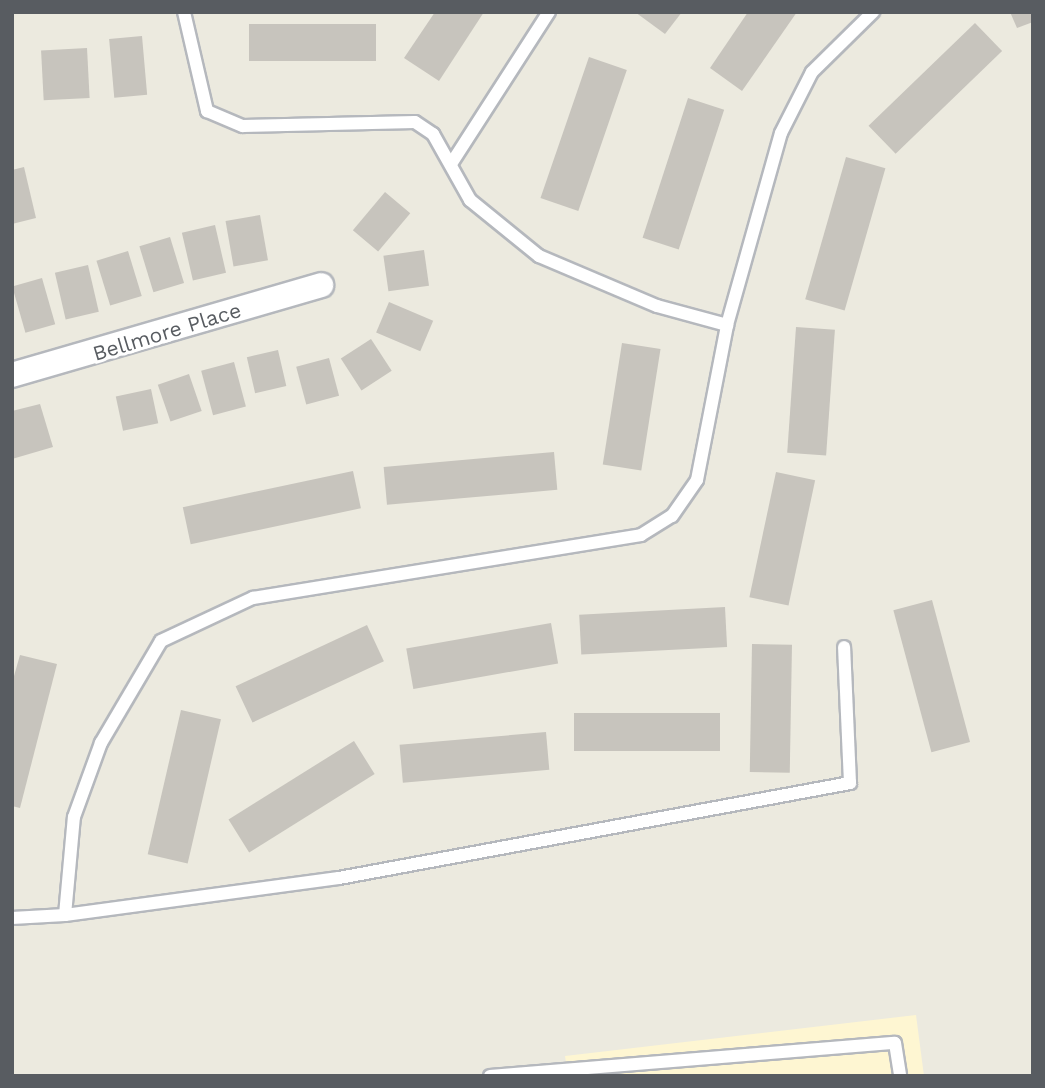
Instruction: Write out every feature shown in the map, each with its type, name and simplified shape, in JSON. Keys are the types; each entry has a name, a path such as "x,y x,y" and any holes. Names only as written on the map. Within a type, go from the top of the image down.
{"street":[{"name":"Bellmore Place","path":"12,375 321,285"}],"lane":[{"path":"184,12 207,111 243,126 415,122 433,134 470,200 539,256 657,306 727,325"},
{"path":"451,164 549,12"},
{"path":"65,915 74,817 101,743 161,642 253,598 641,534 672,516 697,480 727,325 781,132 811,72 873,12"},
{"path":"12,918 65,915 339,878 850,783 844,647"},
{"path":"490,1076 895,1043 900,1076"}],"shaded area":[{"path":"916,1015 924,1076 568,1076 565,1056"}],"building":[{"path":"435,12 484,12 439,81 404,58"},
{"path":"635,12 682,12 665,34"},
{"path":"748,12 797,12 742,91 710,68"},
{"path":"1010,12 1033,12 1033,22 1017,28"},
{"path":"975,23 1002,51 896,154 869,126"},
{"path":"249,24 376,24 376,61 249,61"},
{"path":"142,36 147,95 114,98 109,39"},
{"path":"87,48 90,98 44,100 41,50"},
{"path":"589,57 627,70 578,211 540,198"},
{"path":"688,98 724,110 679,250 643,238"},
{"path":"846,157 885,168 845,311 805,299"},
{"path":"24,167 36,218 12,224 12,170"},
{"path":"385,192 410,213 378,252 353,230"},
{"path":"260,215 268,260 234,266 226,221"},
{"path":"215,225 226,273 193,280 182,233"},
{"path":"170,237 184,283 153,292 139,246"},
{"path":"424,250 429,286 388,291 383,256"},
{"path":"128,251 142,296 110,306 96,261"},
{"path":"88,265 99,312 66,319 55,273"},
{"path":"42,278 55,324 25,333 12,287"},
{"path":"389,302 433,321 420,351 376,332"},
{"path":"796,327 835,330 826,455 787,453"},
{"path":"371,339 392,371 362,390 341,359"},
{"path":"622,343 661,349 641,471 603,464"},
{"path":"278,350 286,386 255,393 247,357"},
{"path":"329,358 339,396 306,404 296,367"},
{"path":"234,362 246,406 213,415 201,371"},
{"path":"189,374 202,411 170,422 158,385"},
{"path":"151,389 158,423 123,431 116,396"},
{"path":"40,404 53,447 12,459 12,411"},
{"path":"554,452 557,490 387,505 384,467"},
{"path":"353,471 361,508 191,544 183,507"},
{"path":"776,472 815,480 789,606 749,597"},
{"path":"932,600 970,742 931,752 893,610"},
{"path":"725,607 727,647 581,655 579,615"},
{"path":"551,623 558,663 413,689 406,649"},
{"path":"367,625 384,661 252,723 236,686"},
{"path":"752,644 792,645 790,773 750,772"},
{"path":"20,655 57,664 20,808 12,806 12,683"},
{"path":"181,710 221,719 188,863 148,854"},
{"path":"574,713 720,713 720,751 574,751"},
{"path":"546,732 549,770 403,783 400,745"},
{"path":"354,741 375,774 249,853 228,819"}]}
